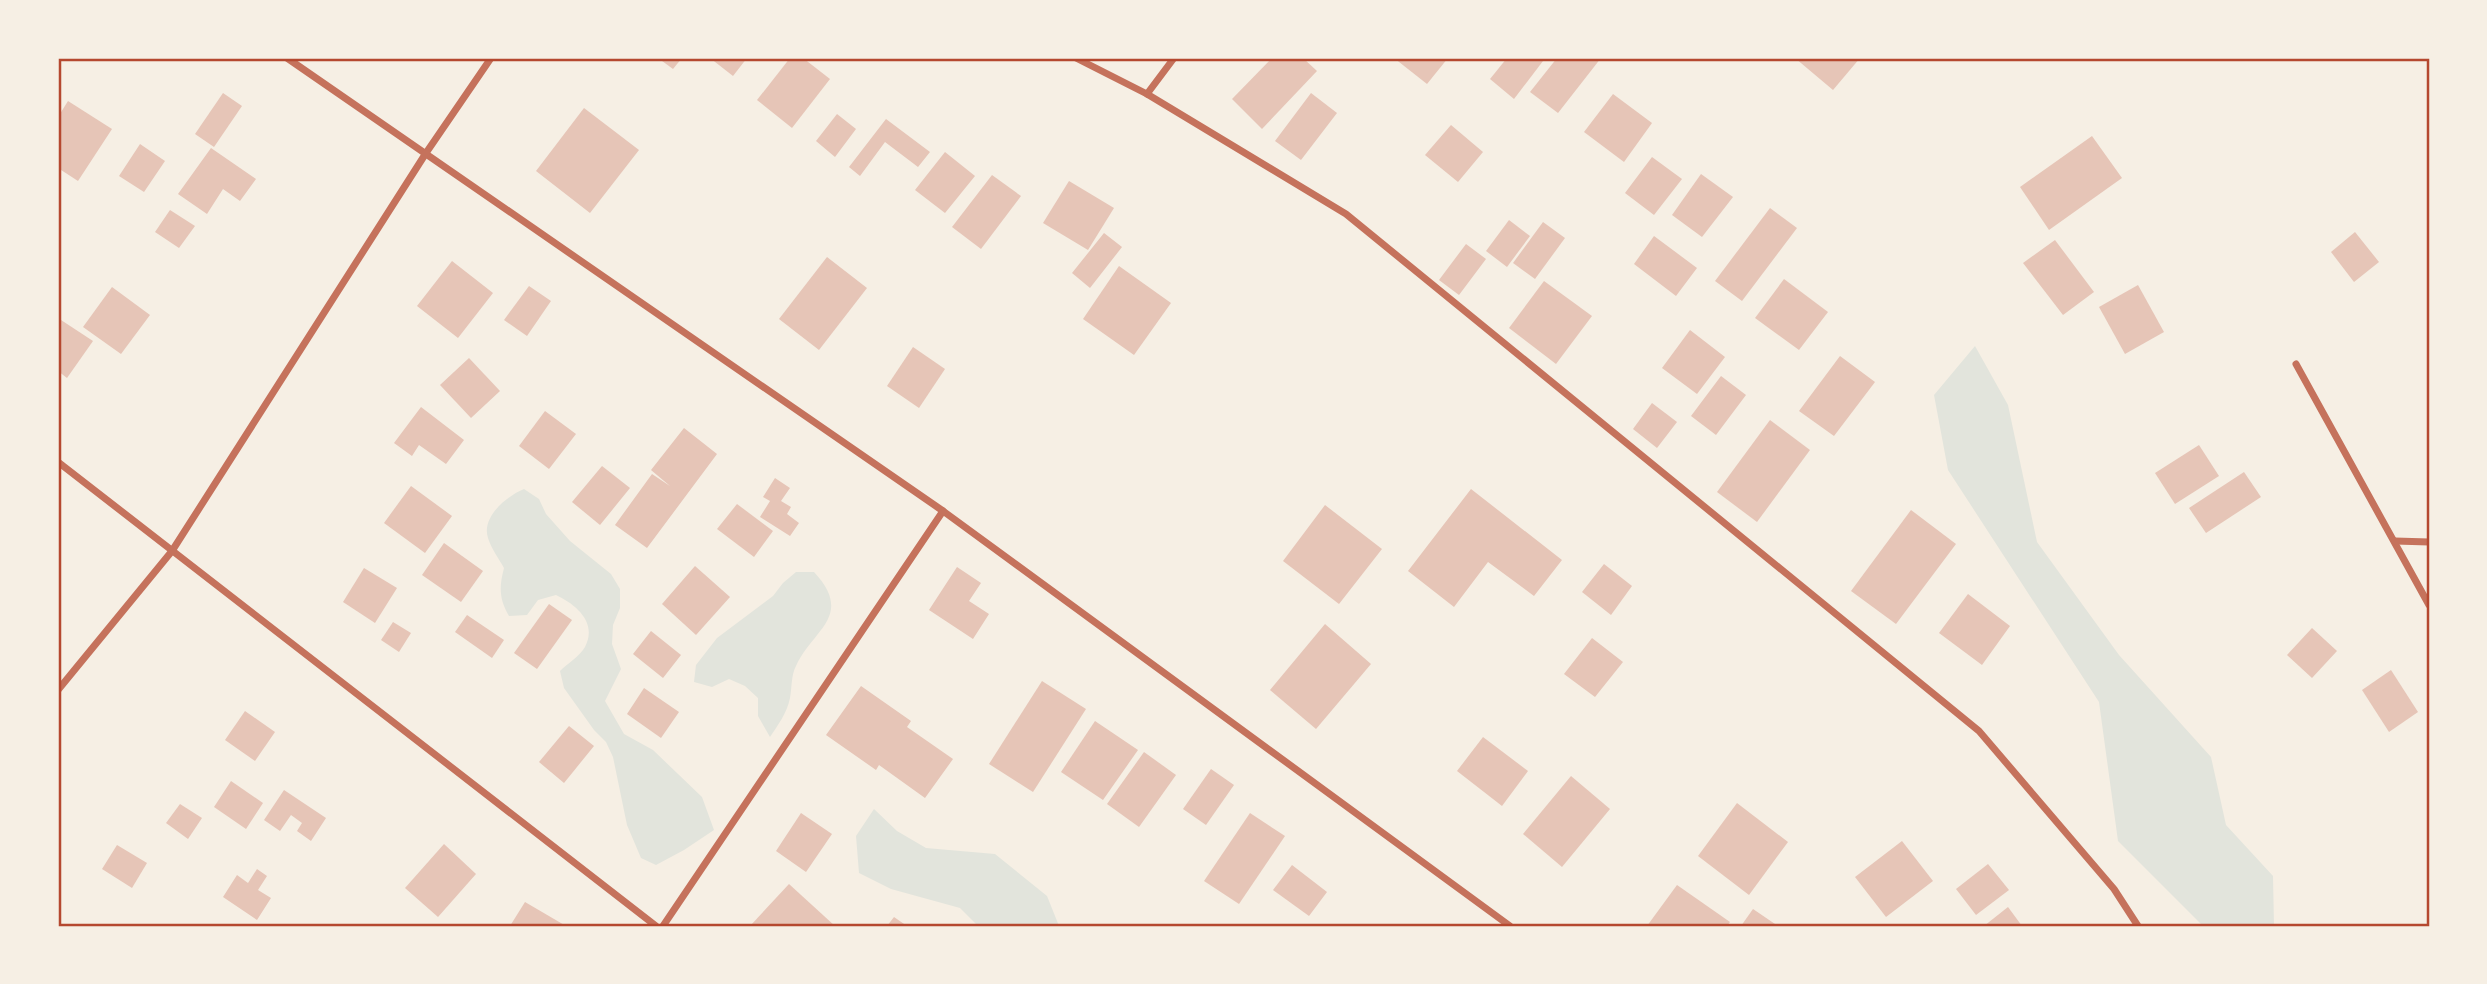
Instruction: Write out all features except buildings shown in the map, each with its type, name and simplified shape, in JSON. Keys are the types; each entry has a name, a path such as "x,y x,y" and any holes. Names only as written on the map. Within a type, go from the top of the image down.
{"street":[{"path":"287,58 943,511 1510,926"},
{"path":"58,690 172,551 426,153 491,58"},
{"path":"1076,58 1147,94 1346,214 1979,731 2114,889 2138,926"},
{"path":"1147,94 1174,58"},
{"path":"2297,364 2429,605"},
{"path":"58,463 656,926"},
{"path":"663,926 943,511"},
{"path":"2395,541 2429,542"}],"shaded area":[{"path":"1975,346 2008,405 2037,542 2119,655 2211,757 2226,825 2273,876 2274,926 2203,926 2118,841 2099,702 1948,470 1934,395"},
{"path":"524,489 539,499 546,514 570,541 611,574 620,589 620,608 613,625 612,644 621,669 605,701 624,734 653,750 702,797 714,830 656,865 641,858 627,825 613,757 606,742 594,730 564,688 560,671 585,647 589,630 587,622 577,609 556,595 538,600 527,615 509,616 503,604 501,587 504,568 488,538 488,522 497,508"},
{"path":"796,572 814,572 826,587 831,600 831,612 796,666 787,709 770,737 758,716 758,698 745,686 729,679 712,687 694,682 696,665 717,638 773,596"},
{"path":"874,809 897,831 926,848 995,854 1047,896 1059,926 978,926 960,908 891,889 859,873 856,836"}]}
